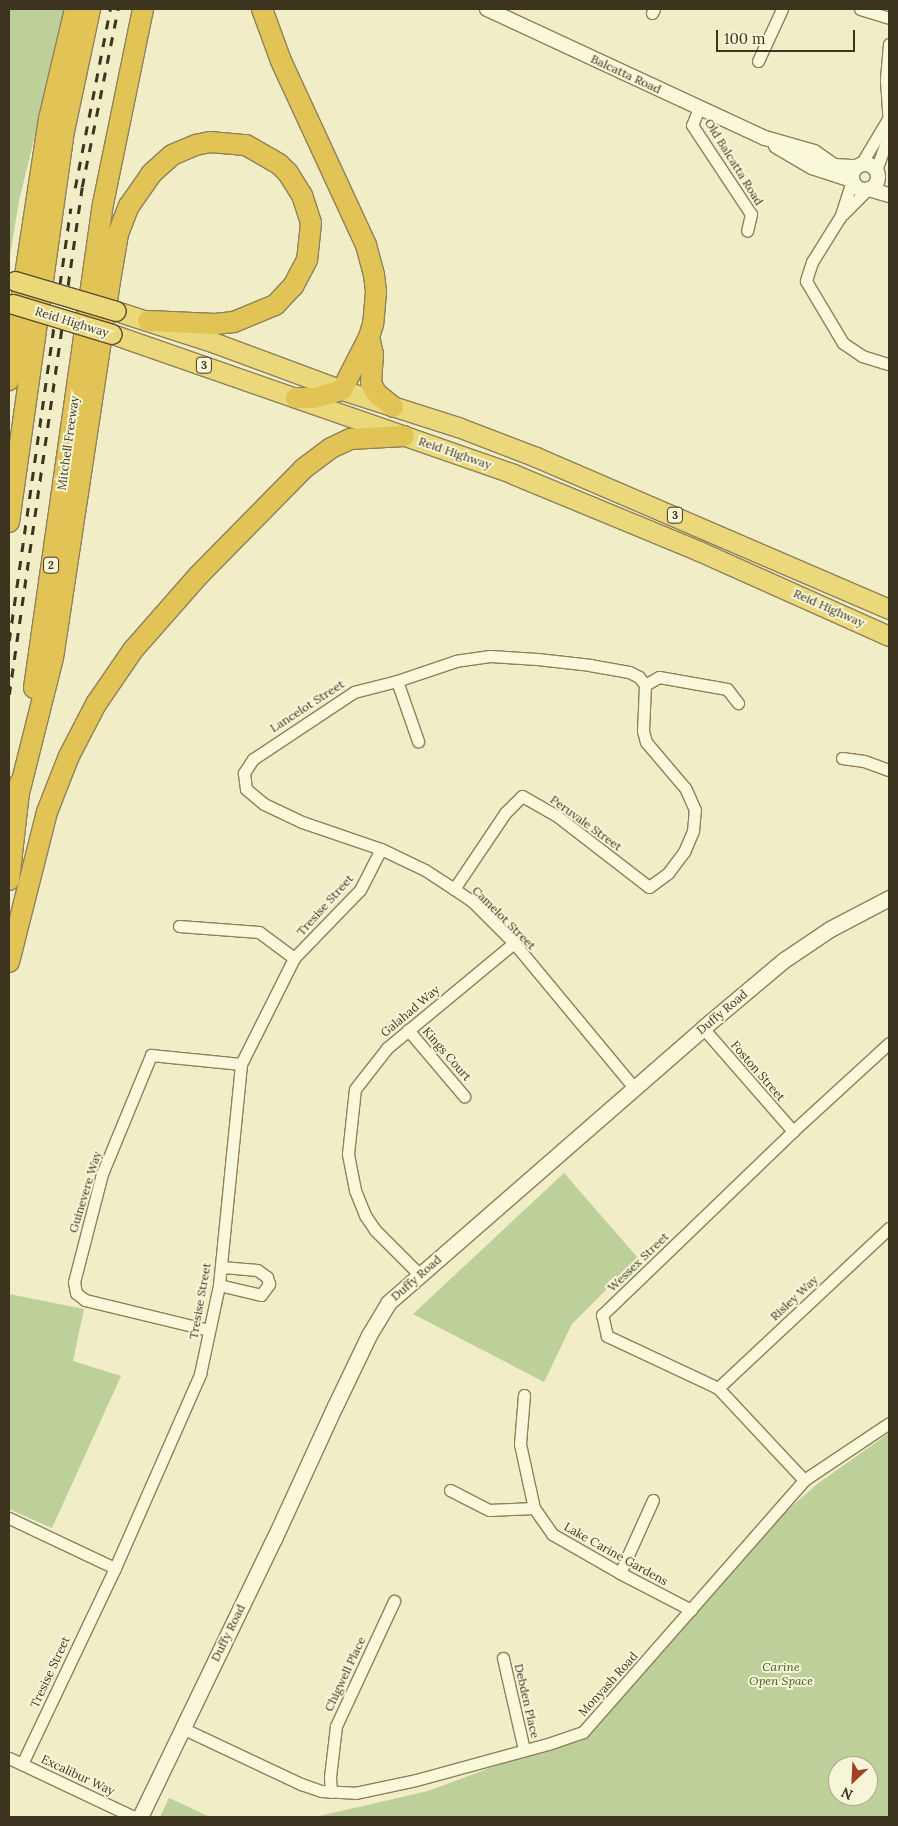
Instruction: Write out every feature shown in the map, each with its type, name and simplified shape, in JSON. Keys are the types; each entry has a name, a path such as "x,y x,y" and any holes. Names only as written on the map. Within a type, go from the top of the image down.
{"highway":[{"path":"9,380 49,119 75,9"},
{"path":"9,522 64,136 90,9"},
{"name":"Mitchell Freeway","path":"9,880 18,797 103,204 143,9"},
{"path":"262,9 282,61 366,245 374,275 376,292 375,311 369,337 342,390 314,398 296,398"},
{"path":"18,797 52,658 118,234 129,206 151,174 172,155 196,145 210,142 246,145 279,164 288,173 302,195 311,223 307,260 292,286 275,305 234,322 215,324 148,321"},
{"name":"Reid Highway","path":"12,280 148,321 393,408 458,427 536,456 889,609"},
{"name":"Reid Highway","path":"11,303 112,334 404,436 467,456 569,496 814,601 889,636"},
{"path":"369,337 373,354 371,376 373,388 393,408"},
{"path":"9,962 47,812 69,756 96,704 133,650 199,575 303,468 331,448 350,439 404,436"}],"main road":[{"name":"Duffy Road","path":"140,1817 369,1335 388,1303 703,1028 802,946 889,898"}],"street":[{"name":"Balcatta Road","path":"487,9 765,138 814,152 834,166 856,173"},
{"path":"758,62 782,9"},
{"path":"860,9 889,18"},
{"path":"889,44 886,80 889,122 856,173 840,217 812,262 806,281 843,343 862,356 889,364"},
{"name":"Old Balcatta Road","path":"699,108 692,125 751,214 747,231"},
{"path":"840,217 877,182 876,170 889,134"},
{"path":"856,173 871,165 889,178"},
{"path":"856,173 858,188 889,195"},
{"name":"Lancelot Street","path":"244,773 253,758 354,692 465,660 490,656 536,658 629,672 639,677 645,685"},
{"path":"645,685 658,677 726,689 738,703"},
{"path":"397,681 418,741"},
{"name":"Peruvale Street","path":"454,889 505,813 522,796 557,816 649,887 668,873 684,852 692,830 695,810 685,788 646,742 644,731 645,685"},
{"path":"842,758 864,762 889,770"},
{"name":"Camelot Street","path":"244,773 246,789 264,804 302,822 381,849 425,870 472,901 514,943 635,1089"},
{"name":"Tresise Street","path":"22,1764 115,1568 200,1374 221,1267 241,1064 294,958 360,890 381,849"},
{"path":"179,926 259,932 294,958"},
{"name":"Galahad Way","path":"420,1275 382,1240 368,1221 355,1190 348,1154 355,1089 387,1048 514,943"},
{"name":"Foston Street","path":"703,1028 792,1131"},
{"name":"Kings Court","path":"408,1030 464,1096"},
{"name":"Wessex Street","path":"804,1480 718,1388 607,1336 602,1315 792,1131 889,1043"},
{"name":"Guinevere Way","path":"209,1330 85,1300 76,1293 74,1282 102,1174 151,1055 241,1064"},
{"name":"Risley Way","path":"718,1388 889,1228"},
{"path":"218,1285 261,1295 270,1284 267,1277 257,1270 221,1267"},
{"name":"Lake Carine Gardens","path":"524,1395 520,1444 534,1508 552,1534 620,1573 691,1610"},
{"name":"Monyash Road","path":"182,1728 301,1784 321,1791 355,1793 407,1782 583,1732 804,1480 889,1423"},
{"path":"450,1490 489,1510 534,1508"},
{"path":"620,1573 653,1500"},
{"path":"9,1518 115,1568"},
{"name":"Chigwell Place","path":"331,1792 330,1777 336,1726 394,1601"},
{"name":"Debden Place","path":"503,1658 524,1750"},
{"name":"Excalibur Way","path":"9,1758 134,1817"}],"green space":[{"path":"9,9 66,9 19,201 9,262"},
{"path":"564,1173 638,1258 572,1324 544,1382 413,1314"},
{"path":"9,1294 84,1309 73,1361 121,1376 52,1528 9,1509"},
{"name":"Carine Open Space","path":"889,1433 889,1817 315,1817 428,1791 587,1732 759,1535 816,1485"},
{"path":"169,1798 210,1817 160,1817"}],"railway":[{"path":"75,188 110,9"},
{"path":"9,695 82,187 118,9"},
{"path":"9,641 71,208"}]}
